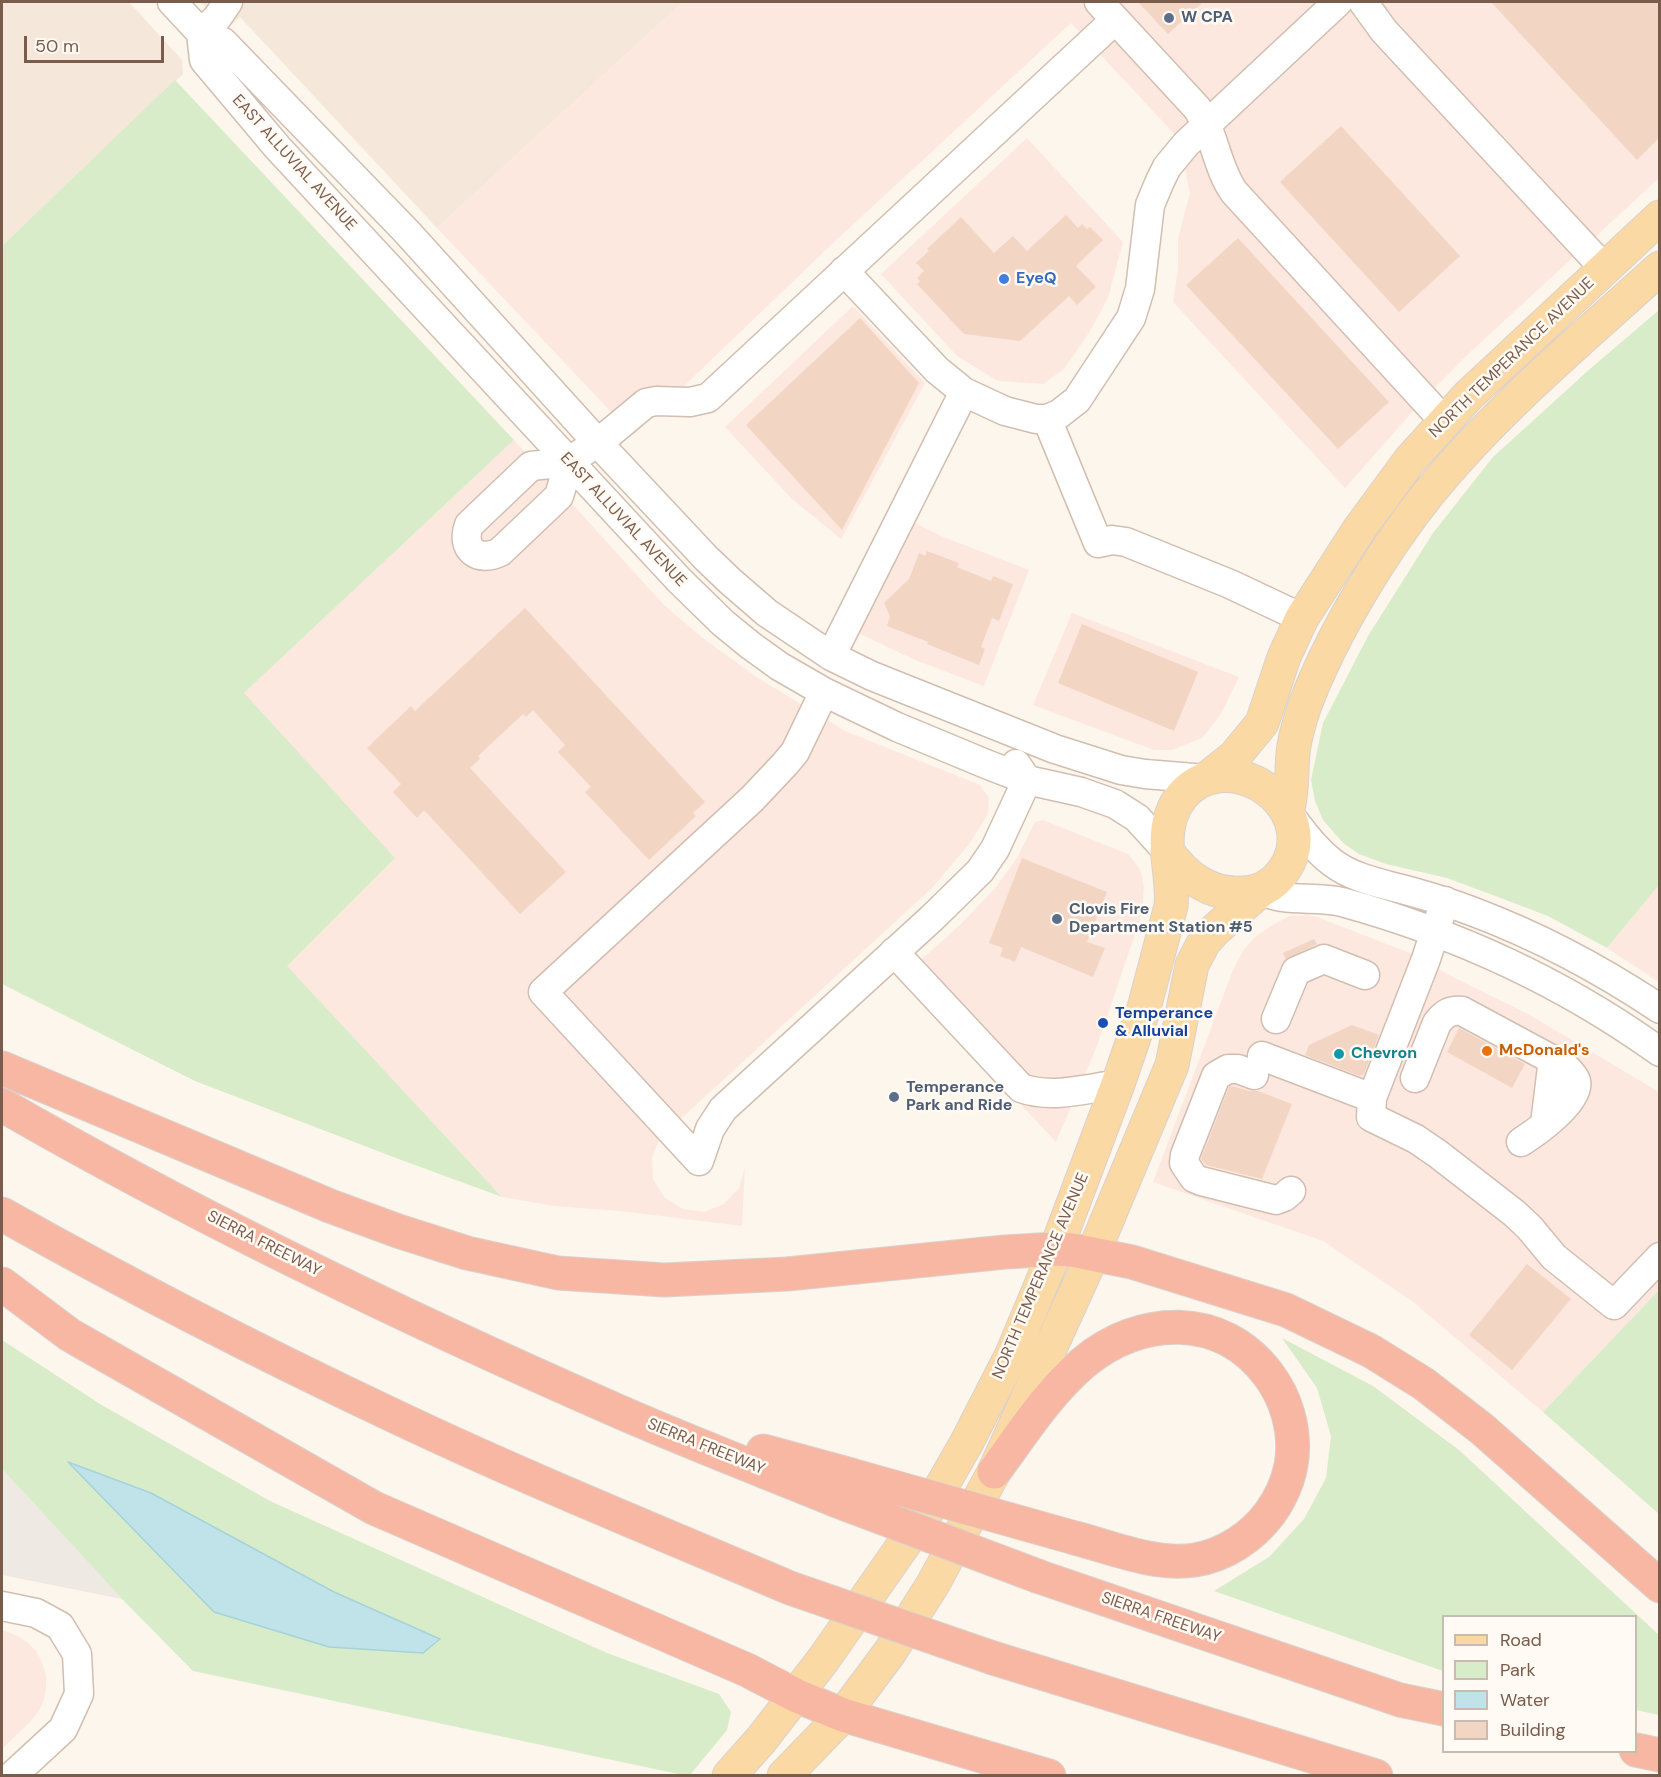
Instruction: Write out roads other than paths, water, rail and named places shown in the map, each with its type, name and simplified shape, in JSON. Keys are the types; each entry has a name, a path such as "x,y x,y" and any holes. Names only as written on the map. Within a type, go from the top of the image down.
{"highway":[{"path":"2,1068 330,1206 467,1253 558,1273 675,1280 787,1274 1056,1249 1132,1262 1286,1311 1371,1351 1424,1384 1482,1429 1659,1586"},
{"name":"SIERRA FREEWAY","path":"2,1104 58,1137 269,1248 444,1332 622,1413 843,1488 1040,1577 1400,1700 1442,1709"},
{"path":"2,1214 74,1255 215,1329 389,1414 554,1488 790,1588 993,1658 1376,1776"},
{"path":"2,1284 70,1335 374,1508 747,1670 797,1696 843,1715 1049,1776"},
{"path":"843,1488 1075,1538 1161,1561 1194,1560 1213,1556 1233,1547 1264,1521 1285,1487 1292,1468 1294,1448 1292,1427 1286,1404 1274,1382 1243,1348 1226,1338 1199,1329 1165,1327 1131,1335 1084,1362 1042,1406 994,1472"},
{"path":"1637,1750 1659,1755"}],"main road":[{"name":"NORTH TEMPERANCE AVENUE","path":"1206,779 1233,757 1256,733 1262,723 1284,657 1302,618 1379,500 1410,460 1468,396 1659,217"},
{"path":"1462,455 1499,396 1600,295 1604,268"},
{"name":"NORTH TEMPERANCE AVENUE","path":"1287,812 1291,800 1293,750 1304,708 1330,649 1402,527 1462,455 1499,417 1659,268"},
{"path":"784,1776 843,1715 890,1652 933,1584 994,1472 1093,1254 1172,1065 1188,976 1196,957 1216,929 1280,875 1290,859 1293,829 1287,812 1271,793 1253,780 1229,774 1206,779 1185,792 1175,806 1169,822 1167,851 1187,874 1208,888 1232,894 1260,891"},
{"name":"NORTH TEMPERANCE AVENUE","path":"729,1776 797,1696 928,1510 967,1442 1012,1354 1056,1249 1144,1008 1168,922 1172,894 1167,851"}],"street":[{"name":"EAST ALLUVIAL AVENUE","path":"172,2 201,33 223,42 350,172 597,441 730,581 767,613 831,656 872,676 1055,749 1121,770 1206,779"},
{"path":"201,33 217,18 228,2"},
{"path":"844,271 937,370 964,392 1005,411 1036,419 1047,419 1059,414 1077,400 1131,318 1140,289 1146,251 1148,216 1160,181 1176,155 1338,2"},
{"path":"1363,2 1384,31 1604,268"},
{"path":"569,462 646,403 690,402 708,398 844,271 1107,10 1208,123 1223,173 1234,192 1444,421"},
{"name":"EAST ALLUVIAL AVENUE","path":"201,33 204,60 278,148 679,580 723,622 779,666 824,692 897,727 1027,780 1081,792 1115,804 1137,818 1167,851"},
{"path":"831,656 964,392"},
{"path":"1047,419 1098,543 1112,540 1126,542 1230,584 1302,618"},
{"path":"824,692 795,752 780,770 752,799 543,992 699,1161 710,1129 723,1109 932,918 988,860 1027,780 990,723"},
{"path":"1287,812 1313,845 1341,868 1492,919 1543,942 1621,983 1659,1009"},
{"path":"1260,891 1282,897 1318,898 1339,902 1435,932 1547,982 1596,1010 1659,1052"},
{"path":"1445,902 1371,1098 1371,1117 1416,1139 1438,1154 1514,1213 1554,1257 1614,1305 1659,1257"},
{"path":"1162,944 1196,957"},
{"path":"894,952 1021,1088 1046,1094 1118,1084"},
{"path":"1276,1019 1296,971 1324,959 1365,975"},
{"path":"1415,1078 1437,1023 1443,1016 1454,1010 1462,1011 1554,1059 1571,1073 1576,1081 1576,1087 1562,1110 1521,1142"},
{"path":"1291,1191 1276,1200 1201,1181 1194,1178 1184,1163 1185,1155 1216,1076 1228,1069 1258,1065 1371,1098"},
{"path":"2,1606 36,1613 60,1626 77,1654 79,1694 63,1729 12,1776"}],"water":[{"path":"68,1462 151,1493 334,1592 440,1639 423,1653 329,1647 214,1612"}],"place":[{"name":"W CPA","path":"1169,18"},
{"name":"EyeQ","path":"1004,279"},
{"name":"Clovis Fire Department Station #5","path":"1057,919"},
{"name":"Temperance & Alluvial","path":"1103,1023"},
{"name":"McDonald's","path":"1487,1051"},
{"name":"Chevron","path":"1339,1054"},
{"name":"Temperance Park and Ride","path":"894,1097"}]}
